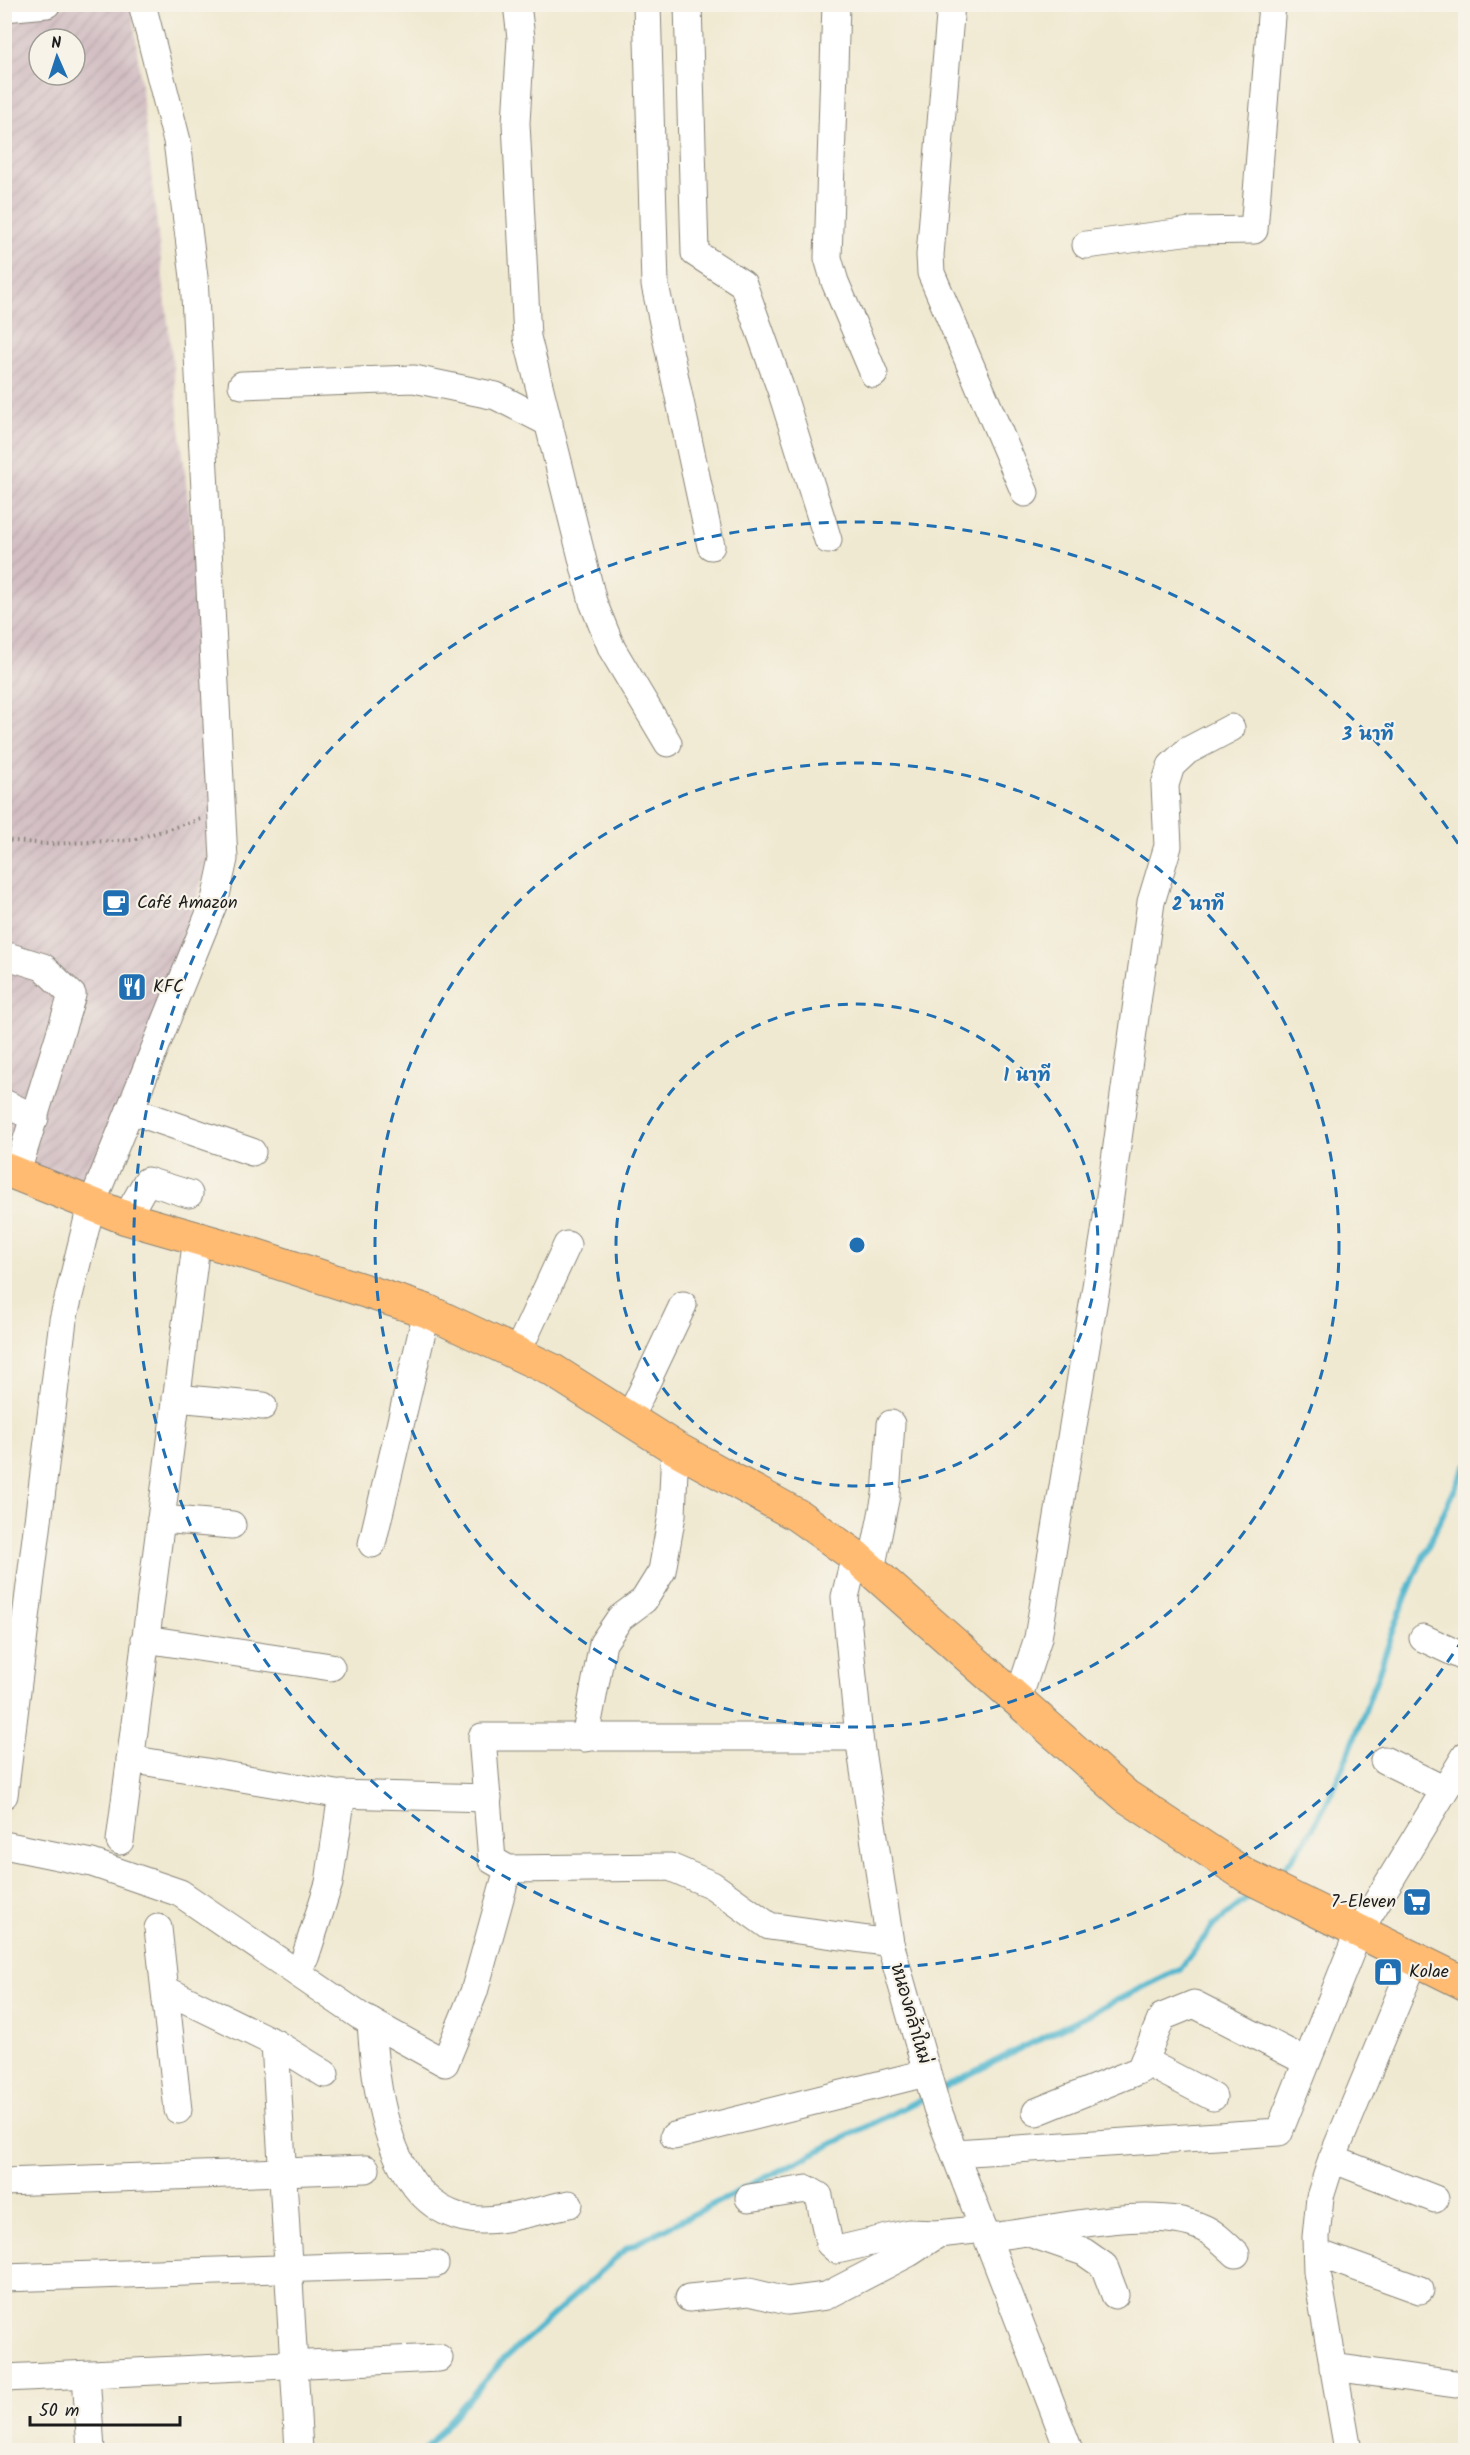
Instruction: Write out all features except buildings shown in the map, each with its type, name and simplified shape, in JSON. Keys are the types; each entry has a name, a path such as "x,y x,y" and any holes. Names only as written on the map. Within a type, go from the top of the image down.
{"main road":[{"path":"10,1172 126,1218 197,1237 427,1311 552,1370 675,1448 797,1515 863,1563 1126,1796 1261,1884 1466,1984"}],"street":[{"path":"4,9 47,4"},
{"path":"4,1795 14,1616 63,1320 91,1206 215,900 224,860 224,817 194,276 177,141 142,4"},
{"path":"517,4 521,38 516,123 527,337 593,602 612,649 668,743"},
{"path":"647,4 655,285 711,546"},
{"path":"688,4 695,253 743,284 781,390 828,540"},
{"path":"836,4 828,258 835,282 874,374"},
{"path":"951,4 930,255 931,273 1025,493"},
{"path":"1086,245 1191,231 1254,230 1272,4"},
{"path":"242,385 414,380 496,396 549,423"},
{"path":"1018,1699 1038,1638 1106,1220 1151,902 1168,846 1165,785 1171,766 1187,751 1231,728"},
{"path":"4,955 43,967 72,994 35,1118 10,1172"},
{"path":"4,1103 35,1118"},
{"path":"130,1110 252,1152"},
{"path":"126,1218 147,1181 189,1194"},
{"path":"120,1841 197,1237"},
{"path":"517,1353 567,1245"},
{"path":"629,1419 683,1305"},
{"path":"372,1544 427,1311"},
{"path":"176,1398 263,1406"},
{"name":"หนองคล้าใหม่","path":"891,1424 886,1495 863,1563 845,1597 859,1737 890,1944 937,2108 1069,2451"},
{"path":"585,1738 603,1643 620,1618 644,1600 662,1571 672,1515 675,1448"},
{"path":"161,1519 232,1525"},
{"path":"1423,1638 1466,1658"},
{"path":"145,1639 331,1667"},
{"path":"859,1737 482,1737 492,1860 508,1869 670,1867 712,1885 769,1926 890,1944"},
{"path":"956,2153 1279,2132 1305,2061 1358,1933 1443,1789 1466,1755"},
{"path":"130,1760 342,1794 488,1798"},
{"path":"1384,1760 1443,1789"},
{"path":"305,1958 329,1883 342,1794"},
{"path":"4,1845 92,1863 180,1893 371,2022 446,2062 474,1992 508,1869"},
{"path":"158,1929 178,2110"},
{"path":"1348,2451 1319,2284 1317,2253 1320,2197 1332,2159 1414,1959"},
{"path":"166,1990 275,2043 325,2074"},
{"path":"1036,2112 1140,2070 1161,2017 1194,2004 1305,2061"},
{"path":"371,2022 384,2118 392,2148 410,2180 451,2214 472,2220 569,2204"},
{"path":"275,2043 299,2451"},
{"path":"1144,2061 1214,2097"},
{"path":"674,2136 927,2076"},
{"path":"1332,2159 1435,2199"},
{"path":"4,2182 366,2169"},
{"path":"750,2198 807,2189 819,2196 829,2243 837,2250 909,2233 1031,2234 1107,2220 1181,2220 1205,2228 1236,2254"},
{"path":"689,2298 749,2292 787,2301 826,2296 909,2253 938,2234"},
{"path":"1031,2234 1084,2252 1104,2266 1115,2295"},
{"path":"1317,2253 1420,2290"},
{"path":"4,2278 435,2264"},
{"path":"4,2378 439,2358"},
{"path":"1333,2367 1455,2384"},
{"path":"86,2375 91,2451"}],"path":[{"path":"4,840 47,844 134,840 194,819 224,817"}],"shaded area":[{"path":"84,5 132,5 224,817 91,1206 5,1163 4,12"}],"waterway":[{"path":"1274,1877 1295,1854 1315,1824 1334,1788 1351,1748 1405,1599 1466,1466"},
{"path":"938,2090 1181,1968 1214,1925 1256,1891"},
{"path":"424,2450 501,2362 627,2248 927,2096"}],"place":[{"name":"Café Amazon","path":"116,903"},
{"name":"KFC","path":"132,987"},
{"name":"7-Eleven","path":"1417,1902"},
{"name":"Kolae","path":"1388,1972"}]}
